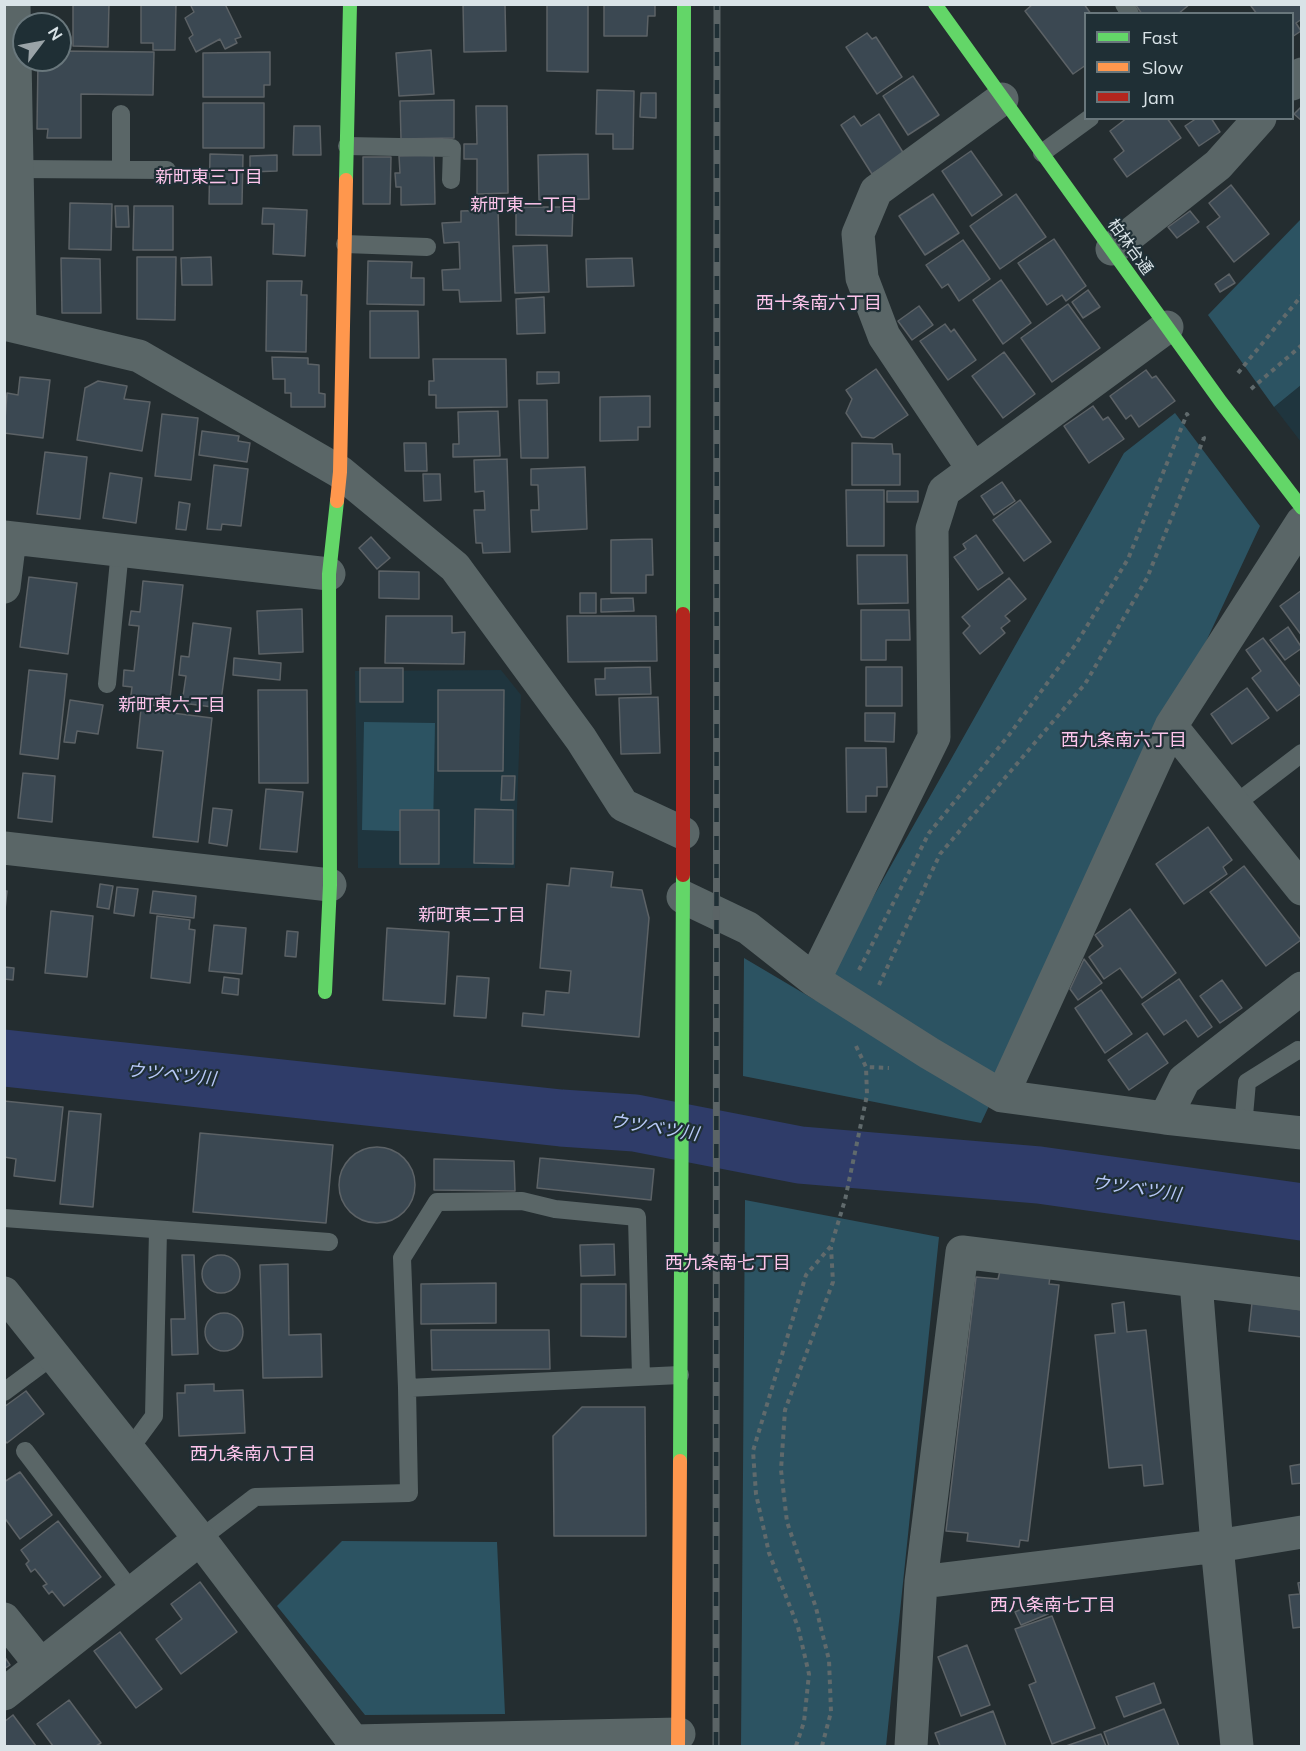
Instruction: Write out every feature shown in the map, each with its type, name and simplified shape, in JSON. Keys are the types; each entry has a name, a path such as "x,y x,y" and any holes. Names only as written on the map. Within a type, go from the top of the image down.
{"street":[{"path":"14,4 17,169 12,325 139,356 340,472 455,567 581,739 623,805 683,833"},
{"path":"325,992 330,885 329,574 340,472 350,4"},
{"path":"4,1293 200,1539 354,1744 679,1740 684,4"},
{"name":"柏林台通","path":"934,4 1221,402 1302,508"},
{"path":"973,469 884,336 862,278 858,234 876,191 1002,99"},
{"path":"1112,249 1218,165 1258,120"},
{"path":"814,980 934,737 932,530 944,491 1167,327"},
{"path":"1002,1096 1171,726 1302,522"},
{"path":"4,587 7,538 329,574"},
{"path":"1171,726 1302,889"},
{"path":"4,848 330,885"},
{"path":"683,897 748,928 814,980 1002,1096 1302,1133"},
{"path":"1166,1118 1184,1080 1302,988"},
{"path":"911,1746 921,1582 962,1252 1302,1294"},
{"path":"1196,1282 1217,1546 1237,1746"},
{"path":"921,1582 1217,1546 1302,1532"},
{"path":"4,1694 200,1539"},
{"path":"4,1619 41,1665"}],"lane":[{"path":"121,114 121,169"},
{"path":"1042,153 1087,120"},
{"path":"347,146 452,148 451,180"},
{"path":"17,169 166,170"},
{"path":"345,244 427,247"},
{"path":"107,684 120,550"},
{"path":"1234,804 1302,753"},
{"path":"1243,1126 1247,1082 1298,1050 1302,1051"},
{"path":"200,1539 255,1497 409,1493 402,1258 437,1202 522,1201 555,1209 638,1217 641,1377"},
{"path":"4,1218 329,1242"},
{"path":"129,1450 154,1416 158,1230"},
{"path":"4,1392 54,1355"},
{"path":"407,1388 680,1375"},
{"path":"25,1451 133,1593"}],"path":[{"path":"1236,375 1302,295"},
{"path":"1243,383 1250,391 1302,345"},
{"path":"854,980 929,833 1009,735 1076,644 1128,559 1187,414 1191,419"},
{"path":"876,991 940,854 1085,684 1147,578 1204,438 1200,431"},
{"path":"822,1746 831,1712 829,1660 816,1608 787,1522 781,1470 785,1410 833,1282 831,1246 845,1200 867,1095 867,1067"},
{"path":"796,1746 804,1722 809,1674 798,1627 769,1553 756,1494 753,1451 806,1275 831,1246"}],"shaded area":[{"path":"1301,219 1301,385 1274,407 1208,315"},
{"path":"1301,385 1301,442 1274,407"},
{"path":"1175,413 1260,526 981,1123 743,1076 744,958 815,1000 1124,453"},
{"path":"501,670 521,695 515,868 358,868 355,671"},
{"path":"364,722 435,723 433,832 362,830"},
{"path":"745,1200 939,1237 886,1746 741,1746"},
{"path":"342,1541 497,1542 505,1714 365,1715 277,1606"}],"building":[{"path":"73,4 109,4 108,47 73,46"},
{"path":"141,4 176,4 175,50 153,50 153,43 141,43"},
{"path":"190,4 225,4 241,37 235,39 237,43 225,49 220,39 196,52 189,38 193,35 185,18 194,12"},
{"path":"463,4 505,4 506,51 464,52"},
{"path":"547,4 588,4 588,72 547,71"},
{"path":"604,4 655,4 655,16 648,16 647,36 604,36"},
{"path":"1033,4 1084,4 1090,12 1084,12 1084,66 1073,74 1025,11"},
{"path":"1135,4 1190,4 1180,12 1141,12"},
{"path":"1253,4 1302,4 1302,19 1296,23 1301,31 1294,36 1294,12 1256,12 1251,6"},
{"path":"867,33 872,39 876,37 902,77 877,94 846,47"},
{"path":"431,50 434,94 399,96 396,53"},
{"path":"72,51 154,52 153,95 81,94 81,138 47,138 48,129 37,129 38,72 72,72"},
{"path":"270,52 270,85 264,85 264,97 203,97 203,53"},
{"path":"913,76 939,115 908,135 883,96"},
{"path":"597,90 634,91 633,149 613,149 613,134 596,134"},
{"path":"641,93 656,93 656,118 640,117"},
{"path":"454,100 454,138 401,139 400,101"},
{"path":"203,103 264,103 264,148 203,148"},
{"path":"476,106 507,106 508,193 477,194 477,159 464,159 464,144 477,144"},
{"path":"1302,106 1302,121 1294,114"},
{"path":"879,114 904,154 872,174 841,125 854,116 861,126"},
{"path":"1124,120 1168,120 1181,138 1127,177 1114,159 1124,151 1110,131"},
{"path":"1194,120 1212,120 1220,132 1199,146 1185,126"},
{"path":"294,126 320,126 321,155 293,155"},
{"path":"971,151 1002,195 972,216 942,171"},
{"path":"210,154 243,155 242,204 209,204"},
{"path":"588,154 589,199 539,200 538,155"},
{"path":"277,155 277,171 250,172 250,156"},
{"path":"434,155 435,204 401,205 401,187 396,187 395,173 400,173 399,156"},
{"path":"363,157 391,157 390,204 363,204"},
{"path":"1231,185 1269,234 1234,262 1207,227 1220,217 1209,203"},
{"path":"933,194 959,233 925,255 899,216"},
{"path":"1016,194 1046,237 1000,269 970,226"},
{"path":"70,203 112,204 111,250 69,249"},
{"path":"115,206 128,206 129,227 116,227"},
{"path":"134,206 173,206 173,250 133,250"},
{"path":"516,207 573,207 572,236 516,235"},
{"path":"263,208 307,210 305,256 273,254 274,224 262,224"},
{"path":"498,210 501,301 460,302 459,290 443,290 442,270 460,269 459,242 444,243 442,223 461,222 461,211"},
{"path":"1190,211 1199,222 1177,238 1168,227"},
{"path":"1054,239 1086,286 1066,301 1062,295 1047,305 1018,263"},
{"path":"963,240 990,279 959,301 948,284 942,288 926,265"},
{"path":"547,245 549,292 515,293 513,246"},
{"path":"137,257 176,257 175,320 137,319"},
{"path":"211,257 212,285 182,285 181,258"},
{"path":"61,258 100,259 101,313 62,313"},
{"path":"632,258 634,286 587,287 586,259"},
{"path":"368,261 412,262 411,278 424,278 424,305 367,304"},
{"path":"1229,274 1235,283 1220,292 1215,284"},
{"path":"1001,280 1031,323 1003,344 973,300"},
{"path":"267,281 302,281 301,295 307,295 306,352 266,351"},
{"path":"1088,290 1100,307 1083,318 1072,302"},
{"path":"544,297 545,333 517,334 516,299"},
{"path":"1068,304 1100,348 1052,382 1021,338"},
{"path":"919,306 933,325 912,340 898,321"},
{"path":"370,311 418,311 419,358 370,358"},
{"path":"945,324 951,332 954,329 976,360 948,380 920,341"},
{"path":"1004,352 1035,394 1003,418 972,376"},
{"path":"272,357 308,358 308,364 319,365 319,393 325,394 325,407 291,407 291,393 285,393 285,379 273,379"},
{"path":"433,359 506,359 507,407 436,408 436,395 429,395 429,381 434,381"},
{"path":"876,369 908,415 874,438 862,437 846,413 852,399 846,390"},
{"path":"1146,370 1152,378 1156,376 1175,401 1139,427 1131,415 1126,419 1110,396"},
{"path":"537,372 559,372 559,383 537,384"},
{"path":"20,377 50,380 43,438 4,433 7,393 18,395"},
{"path":"98,381 127,386 124,399 150,402 142,451 77,440 85,388"},
{"path":"650,396 650,427 638,427 638,440 600,441 600,397"},
{"path":"519,400 547,400 548,458 521,458"},
{"path":"1093,406 1103,420 1108,417 1124,439 1089,463 1064,426"},
{"path":"498,411 500,456 453,457 453,444 459,444 458,412"},
{"path":"162,414 198,418 191,480 155,476"},
{"path":"202,431 239,436 238,441 250,443 247,462 199,455"},
{"path":"404,443 426,443 427,471 405,471"},
{"path":"852,443 892,444 893,454 900,454 900,485 852,485"},
{"path":"45,452 87,457 80,519 37,514"},
{"path":"507,459 510,552 483,553 482,543 476,543 474,510 485,510 484,491 475,492 474,460"},
{"path":"214,465 248,469 241,526 222,524 221,530 207,529"},
{"path":"585,467 587,529 532,532 531,510 539,510 538,485 531,485 531,469"},
{"path":"110,473 142,478 136,523 103,518"},
{"path":"423,474 440,474 441,500 424,501"},
{"path":"1002,482 1015,501 994,515 981,496"},
{"path":"846,490 884,490 884,546 847,546"},
{"path":"887,491 918,491 918,502 887,502"},
{"path":"1020,500 1051,542 1024,561 993,520"},
{"path":"179,502 190,504 186,530 176,529"},
{"path":"976,535 1003,573 978,590 954,557 966,549 963,544"},
{"path":"371,537 390,558 377,569 359,548"},
{"path":"652,539 653,575 646,575 646,593 611,593 611,540"},
{"path":"857,555 907,555 908,603 858,604"},
{"path":"379,571 419,572 419,599 379,598"},
{"path":"29,577 77,583 68,654 20,647"},
{"path":"1009,578 1026,599 1005,616 1010,621 1001,628 1005,633 980,654 963,633 970,626 962,617"},
{"path":"143,581 183,585 169,707 130,703 132,687 123,686 124,670 134,671 139,626 129,625 131,611 140,612"},
{"path":"1302,590 1302,636 1280,606"},
{"path":"580,593 596,593 596,613 580,613"},
{"path":"633,598 634,611 601,612 601,599"},
{"path":"302,609 303,652 259,654 257,611"},
{"path":"861,610 909,610 910,640 886,640 886,660 861,660"},
{"path":"386,616 452,616 452,633 465,632 464,664 385,663"},
{"path":"567,616 656,616 657,661 568,662"},
{"path":"193,623 231,628 220,708 182,703 186,676 179,675 181,656 189,657"},
{"path":"1288,627 1302,648 1285,660 1270,640"},
{"path":"1263,638 1302,689 1302,693 1277,711 1252,678 1261,671 1246,650"},
{"path":"234,658 281,663 280,680 233,675"},
{"path":"650,667 651,694 596,695 595,679 605,679 605,668"},
{"path":"866,667 902,667 902,706 866,706"},
{"path":"360,668 403,668 403,702 360,702"},
{"path":"29,670 67,674 58,759 20,754"},
{"path":"1247,688 1269,718 1232,744 1211,714"},
{"path":"258,690 307,690 308,783 259,783"},
{"path":"438,690 504,690 503,771 438,771"},
{"path":"658,697 660,753 621,754 619,698"},
{"path":"70,700 103,705 98,734 77,731 75,743 64,742"},
{"path":"141,709 212,718 198,842 153,837 163,751 137,748"},
{"path":"865,713 895,713 894,742 865,741"},
{"path":"846,748 886,748 887,787 877,787 877,796 866,796 866,812 847,812"},
{"path":"23,773 55,776 52,822 18,818"},
{"path":"502,776 515,776 514,800 501,800"},
{"path":"266,789 303,792 297,852 260,849"},
{"path":"213,808 232,810 227,846 209,843"},
{"path":"475,809 513,810 513,864 474,863"},
{"path":"400,810 439,810 439,864 400,864"},
{"path":"1208,827 1232,860 1223,867 1227,874 1184,904 1156,864"},
{"path":"1244,866 1301,940 1266,966 1210,892"},
{"path":"571,868 613,872 611,887 642,890 649,918 639,1037 522,1026 523,1013 544,1015 546,991 569,993 571,971 540,968 547,884 569,886"},
{"path":"100,884 113,886 109,909 97,907"},
{"path":"117,887 138,889 134,916 114,913"},
{"path":"4,891 7,891 4,919"},
{"path":"153,891 196,896 194,918 150,913"},
{"path":"1130,909 1176,973 1142,998 1120,968 1104,979 1089,957 1103,946 1095,935"},
{"path":"51,911 93,916 87,977 45,973"},
{"path":"157,916 190,920 189,929 195,930 190,983 151,978"},
{"path":"214,925 246,928 242,974 209,971"},
{"path":"387,928 449,932 445,1004 383,1000"},
{"path":"287,931 298,932 296,957 285,956"},
{"path":"1084,959 1102,983 1078,1000 1070,989"},
{"path":"4,967 14,968 13,980 4,979"},
{"path":"457,976 489,978 486,1018 454,1016"},
{"path":"224,977 239,979 238,995 222,993"},
{"path":"1179,979 1212,1027 1198,1037 1186,1020 1164,1035 1142,1004"},
{"path":"1222,980 1242,1008 1220,1023 1200,996"},
{"path":"1101,990 1132,1034 1105,1053 1075,1008"},
{"path":"1147,1033 1168,1063 1129,1090 1108,1060"},
{"path":"4,1101 63,1107 55,1181 14,1176 16,1159 4,1157"},
{"path":"69,1111 101,1114 93,1207 60,1204"},
{"path":"200,1133 333,1145 326,1223 193,1212"},
{"path":"377,1147 392,1150 404,1158 412,1170 415,1185 412,1200 404,1212 392,1220 377,1223 362,1220 350,1212 342,1200 339,1185 342,1170 350,1158 362,1150"},
{"path":"540,1158 654,1169 651,1200 537,1188"},
{"path":"434,1159 514,1161 515,1191 434,1190"},
{"path":"614,1244 615,1275 581,1276 580,1245"},
{"path":"182,1255 194,1255 198,1354 172,1355 171,1319 185,1319"},
{"path":"221,1255 235,1260 240,1274 235,1288 221,1293 207,1288 202,1274 207,1260"},
{"path":"288,1264 289,1335 321,1334 322,1377 263,1378 260,1265"},
{"path":"1000,1271 1050,1277 1049,1284 1059,1285 1028,1541 1020,1540 1019,1547 967,1541 968,1533 946,1531 976,1277 998,1279"},
{"path":"496,1283 496,1323 421,1324 421,1284"},
{"path":"581,1284 626,1284 626,1337 581,1336"},
{"path":"1124,1302 1127,1332 1146,1330 1163,1484 1144,1486 1142,1465 1109,1468 1095,1335 1115,1333 1112,1304"},
{"path":"1252,1303 1302,1310 1302,1337 1249,1331"},
{"path":"224,1313 237,1319 243,1332 237,1345 224,1351 211,1345 205,1332 211,1319"},
{"path":"431,1330 549,1330 550,1369 432,1370"},
{"path":"214,1384 214,1391 243,1390 245,1433 179,1436 177,1393 185,1393 185,1385"},
{"path":"26,1391 44,1414 7,1443 4,1440 4,1407"},
{"path":"582,1407 645,1407 646,1536 554,1536 553,1436"},
{"path":"1302,1464 1302,1483 1292,1484 1290,1466"},
{"path":"20,1472 52,1515 20,1539 4,1517 4,1482"},
{"path":"58,1521 101,1577 64,1606 52,1591 49,1594 43,1586 47,1584 35,1569 31,1572 26,1564 29,1561 21,1550"},
{"path":"200,1582 237,1632 181,1674 156,1639 182,1619 171,1604"},
{"path":"1302,1582 1302,1627 1293,1628 1289,1595 1300,1594 1298,1583"},
{"path":"1042,1600 1048,1614 1021,1625 1015,1612"},
{"path":"1052,1616 1095,1728 1052,1744 1029,1685 1036,1682 1015,1629"},
{"path":"120,1632 162,1689 136,1708 94,1651"},
{"path":"967,1645 990,1705 961,1716 938,1657"},
{"path":"4,1656 10,1665 4,1669"},
{"path":"1154,1683 1161,1703 1124,1717 1116,1697"},
{"path":"69,1700 101,1743 96,1746 53,1746 37,1724"},
{"path":"1164,1709 1179,1746 1109,1746 1104,1732"},
{"path":"993,1711 1006,1746 940,1746 935,1733"},
{"path":"13,1715 36,1746 4,1746 4,1722"},
{"path":"1101,1734 1106,1746 1066,1746"}],"waterway":[{"name":"ウツベツ川","path":"4,1058 561,1118 635,1123 800,1155 1039,1175 1302,1212"}],"railway":[{"path":"716,1746 717,4"}],"traffic: fast":[{"path":"346,180 350,4"},
{"path":"683,614 684,4"},
{"path":"935,4 1221,402 1302,508"},
{"path":"325,992 330,885 329,574 337,501"},
{"path":"680,1461 683,875"}],"traffic: slow":[{"path":"337,501 340,472 346,180"},
{"path":"678,1746 680,1461"}],"traffic: jam":[{"path":"683,614 683,875"}],"district":[{"name":"新町東三丁目","path":"209,178"},
{"name":"新町東一丁目","path":"524,206"},
{"name":"西十条南六丁目","path":"819,304"},
{"name":"新町東六丁目","path":"172,706"},
{"name":"西九条南六丁目","path":"1124,741"},
{"name":"新町東二丁目","path":"472,916"},
{"name":"西九条南七丁目","path":"728,1264"},
{"name":"西九条南八丁目","path":"253,1455"},
{"name":"西八条南七丁目","path":"1053,1606"}]}
